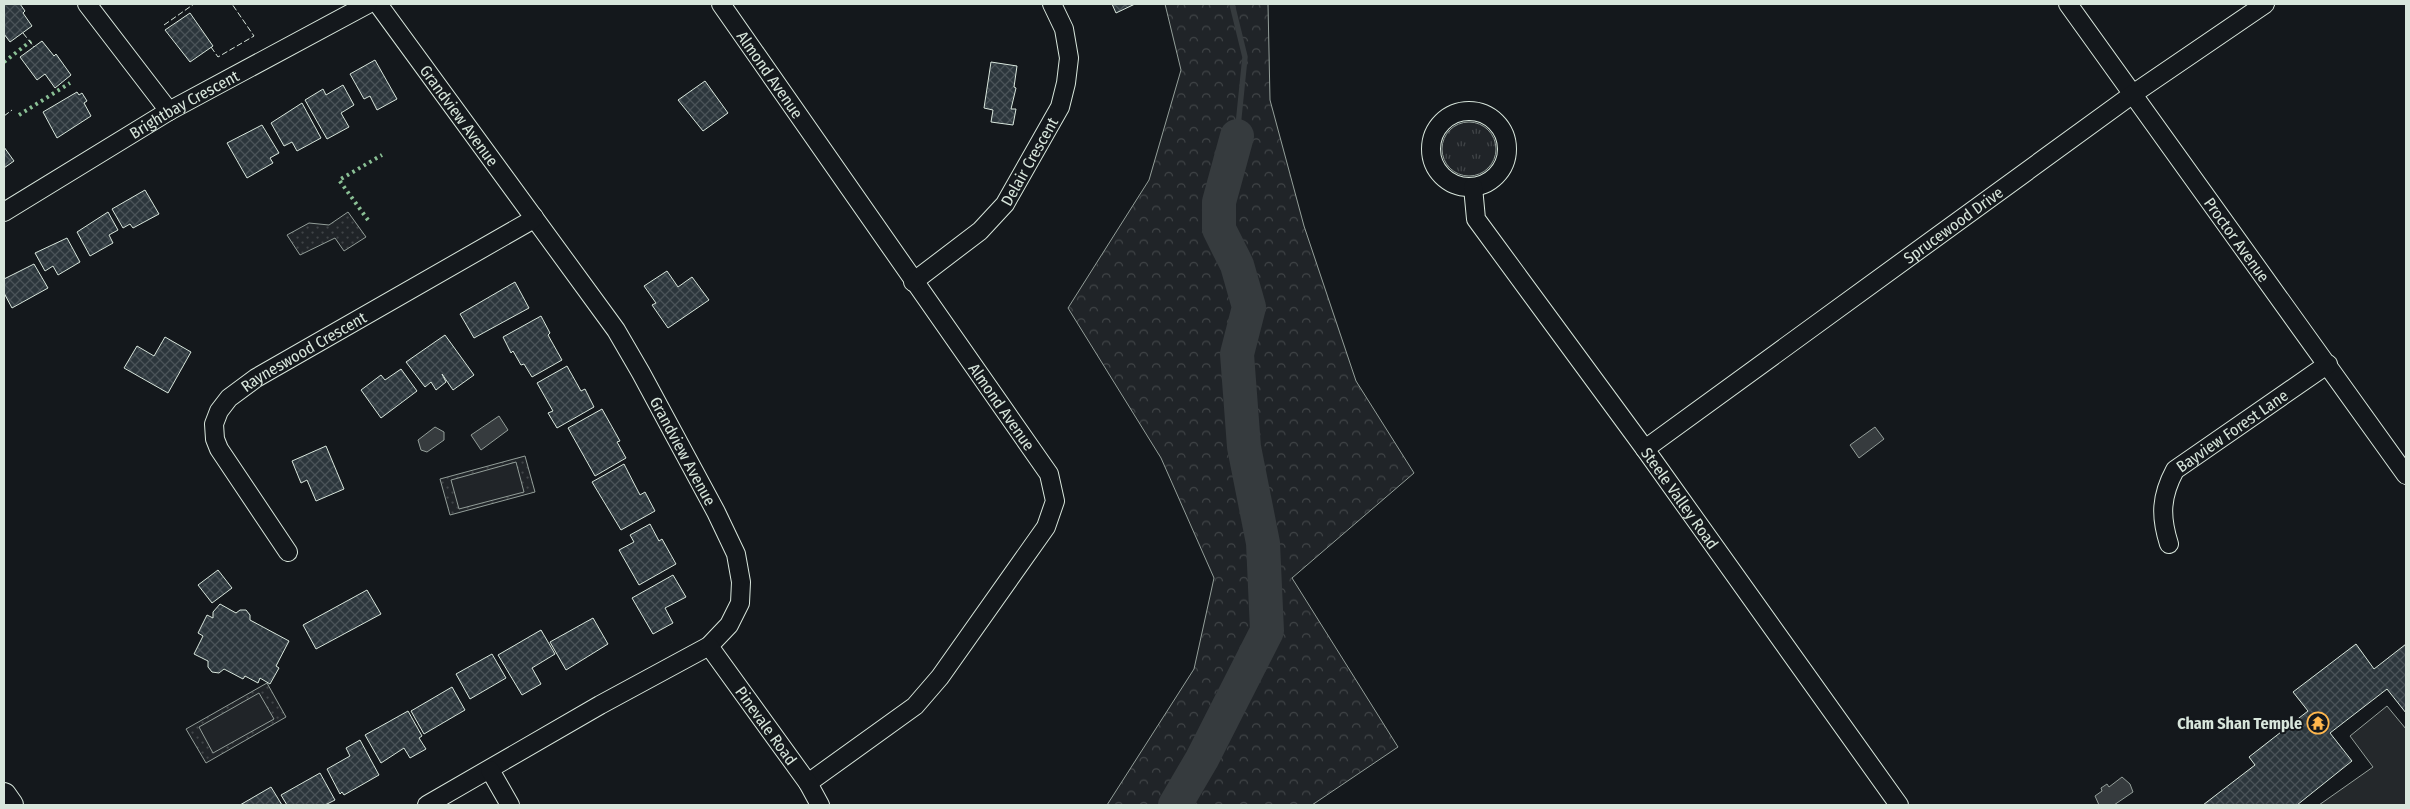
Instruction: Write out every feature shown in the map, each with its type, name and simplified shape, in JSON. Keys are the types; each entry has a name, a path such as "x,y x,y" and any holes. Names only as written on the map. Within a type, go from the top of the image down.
{"main road":[{"path":"4,795 11,805"}],"street":[{"path":"87,4 169,111"},
{"name":"Brightbay Crescent","path":"4,212 169,111 368,4"},
{"name":"Grandview Avenue","path":"378,4 616,330 716,512 736,554 742,582 740,603 729,624 709,646 600,705 427,805"},
{"name":"Almond Avenue","path":"721,4 913,282 1049,474 1055,501 1046,527 940,677 915,706 808,782"},
{"name":"Delair Crescent","path":"913,282 980,231 1005,204 1060,107 1066,83 1069,58 1064,29 1052,4"},
{"name":"Proctor Avenue","path":"2068,4 2406,475"},
{"name":"Sprucewood Drive","path":"1645,450 2133,94 2265,4"},
{"path":"1474,111 1489,116 1500,126 1506,140 1507,155 1502,169 1492,180 1473,188 1464,188 1449,183 1438,173 1432,159 1431,144 1436,130 1446,118 1459,112 1474,111"},
{"name":"Steele Valley Road","path":"1473,188 1476,219 1645,450 1899,805"},
{"name":"Rayneswood Crescent","path":"288,552 219,449 214,424 218,411 229,398 256,378 524,225 534,217"},
{"name":"Bayview Forest Lane","path":"2169,544 2163,525 2163,507 2167,485 2175,470 2328,364"},
{"name":"Pinevale Road","path":"709,646 808,782 820,805"},
{"path":"490,770 510,805"}],"green space":[{"path":"1165,4 1268,4 1270,100 1304,226 1356,381 1414,473 1292,578 1398,747 1312,805 1107,805 1194,669 1214,578 1161,458 1068,308 1149,180 1181,70"},
{"path":"1464,122 1474,122 1484,126 1492,134 1496,149 1492,164 1484,172 1474,176 1464,176 1454,172 1446,164 1442,154 1442,144 1446,134 1454,126"},
{"path":"348,212 366,237 344,251 335,238 300,255 287,235 309,223 329,225"},
{"path":"525,456 535,492 450,515 440,479"},
{"path":"516,462 524,492 459,509 451,480"},
{"path":"267,683 286,717 206,763 186,729"},
{"path":"259,693 274,719 213,753 199,727"}],"shaded area":[{"path":"499,416 508,430 481,450 471,435"},
{"path":"435,427 444,432 444,440 427,452 421,450 418,440"},
{"path":"1875,427 1884,439 1859,458 1850,445"},
{"path":"2387,706 2406,729 2406,805 2319,805 2373,767 2350,736"},
{"path":"2122,777 2130,784 2133,792 2114,805 2099,805 2095,796 2102,791 2101,788 2107,784 2109,787"}],"building":[{"path":"4,4 20,4 25,11 23,13 32,26 10,42 4,34"},
{"path":"1112,4 1135,4 1116,13"},
{"path":"190,13 213,46 190,62 165,30"},
{"path":"42,41 54,56 56,54 71,75 55,88 45,74 37,80 20,57"},
{"path":"375,60 397,99 377,110 370,96 364,99 350,74"},
{"path":"991,62 1017,66 1014,87 1016,88 1011,109 1016,109 1013,125 991,122 993,110 984,108"},
{"path":"705,81 728,113 703,131 678,100"},
{"path":"343,85 354,105 341,113 349,127 327,139 305,100 323,89 326,95"},
{"path":"77,92 79,95 82,93 87,101 84,103 91,116 57,138 43,112"},
{"path":"302,103 321,138 297,151 292,142 284,146 271,123"},
{"path":"262,125 279,153 270,158 273,163 247,178 227,143"},
{"path":"4,147 14,161 4,168"},
{"path":"145,190 159,214 133,228 130,224 123,228 112,209"},
{"path":"108,212 118,230 109,235 113,243 90,256 77,232"},
{"path":"67,238 80,262 58,275 53,266 45,271 35,253"},
{"path":"34,264 48,288 12,308 4,293 4,279"},
{"path":"667,271 678,287 692,277 709,300 668,328 652,305 656,303 644,286"},
{"path":"515,282 529,308 474,338 460,314"},
{"path":"541,316 550,333 548,335 562,360 532,377 524,364 521,365 513,351 511,353 503,337"},
{"path":"445,335 474,375 453,390 442,374 446,382 436,390 431,382 425,387 406,362"},
{"path":"165,337 191,352 168,393 124,368 137,346 154,356"},
{"path":"567,366 581,391 585,389 594,407 557,428 548,413 553,411 537,383"},
{"path":"401,369 417,391 381,418 361,390 381,375 385,380"},
{"path":"602,409 620,441 617,442 626,458 595,476 568,428"},
{"path":"326,446 344,489 316,501 307,480 301,483 292,461"},
{"path":"624,464 640,495 645,492 655,511 621,530 592,482"},
{"path":"650,524 659,541 662,539 676,564 639,585 619,550 634,542 630,535"},
{"path":"218,570 232,588 212,603 198,585"},
{"path":"673,575 686,597 665,608 673,623 653,634 632,598"},
{"path":"367,590 381,614 316,649 303,625"},
{"path":"220,604 236,613 240,610 246,610 250,615 250,620 289,641 276,666 279,668 270,684 260,678 258,683 245,676 243,679 224,669 219,673 212,672 208,667 208,661 194,654 203,636 198,633 207,615 213,618 213,612"},
{"path":"593,618 608,644 566,670 550,642"},
{"path":"541,630 555,654 532,668 541,684 522,695 498,655"},
{"name":"Cham Shan Temple","path":"2356,644 2374,669 2406,644 2406,713 2387,689 2330,733 2352,761 2297,805 2203,805 2255,765 2249,757 2308,711 2293,692"},
{"path":"492,654 506,678 470,699 456,674"},
{"path":"452,687 465,710 424,734 411,711"},
{"path":"408,711 422,736 419,738 426,749 410,758 404,748 381,763 365,735"},
{"path":"360,740 379,775 344,795 342,792 340,794 327,769 350,756 346,748"},
{"path":"320,773 335,800 325,805 287,805 281,795"},
{"path":"271,787 282,805 240,805"}],"waterway":[{"path":"1232,4 1245,57 1237,136"},
{"path":"1175,805 1202,759 1267,631 1263,543 1244,447 1237,354 1249,307 1237,265 1219,229 1219,202 1237,136"}],"hedge":[{"path":"4,62 31,41"},
{"path":"19,115 70,83"},
{"path":"368,220 339,180 382,155"}],"fence":[{"path":"164,25 194,4"},
{"path":"211,47 218,57 254,36 232,4"},
{"path":"23,33 34,47"},
{"path":"4,116 12,110"}],"place":[{"name":"Cham Shan Temple","path":"2318,723"}]}
